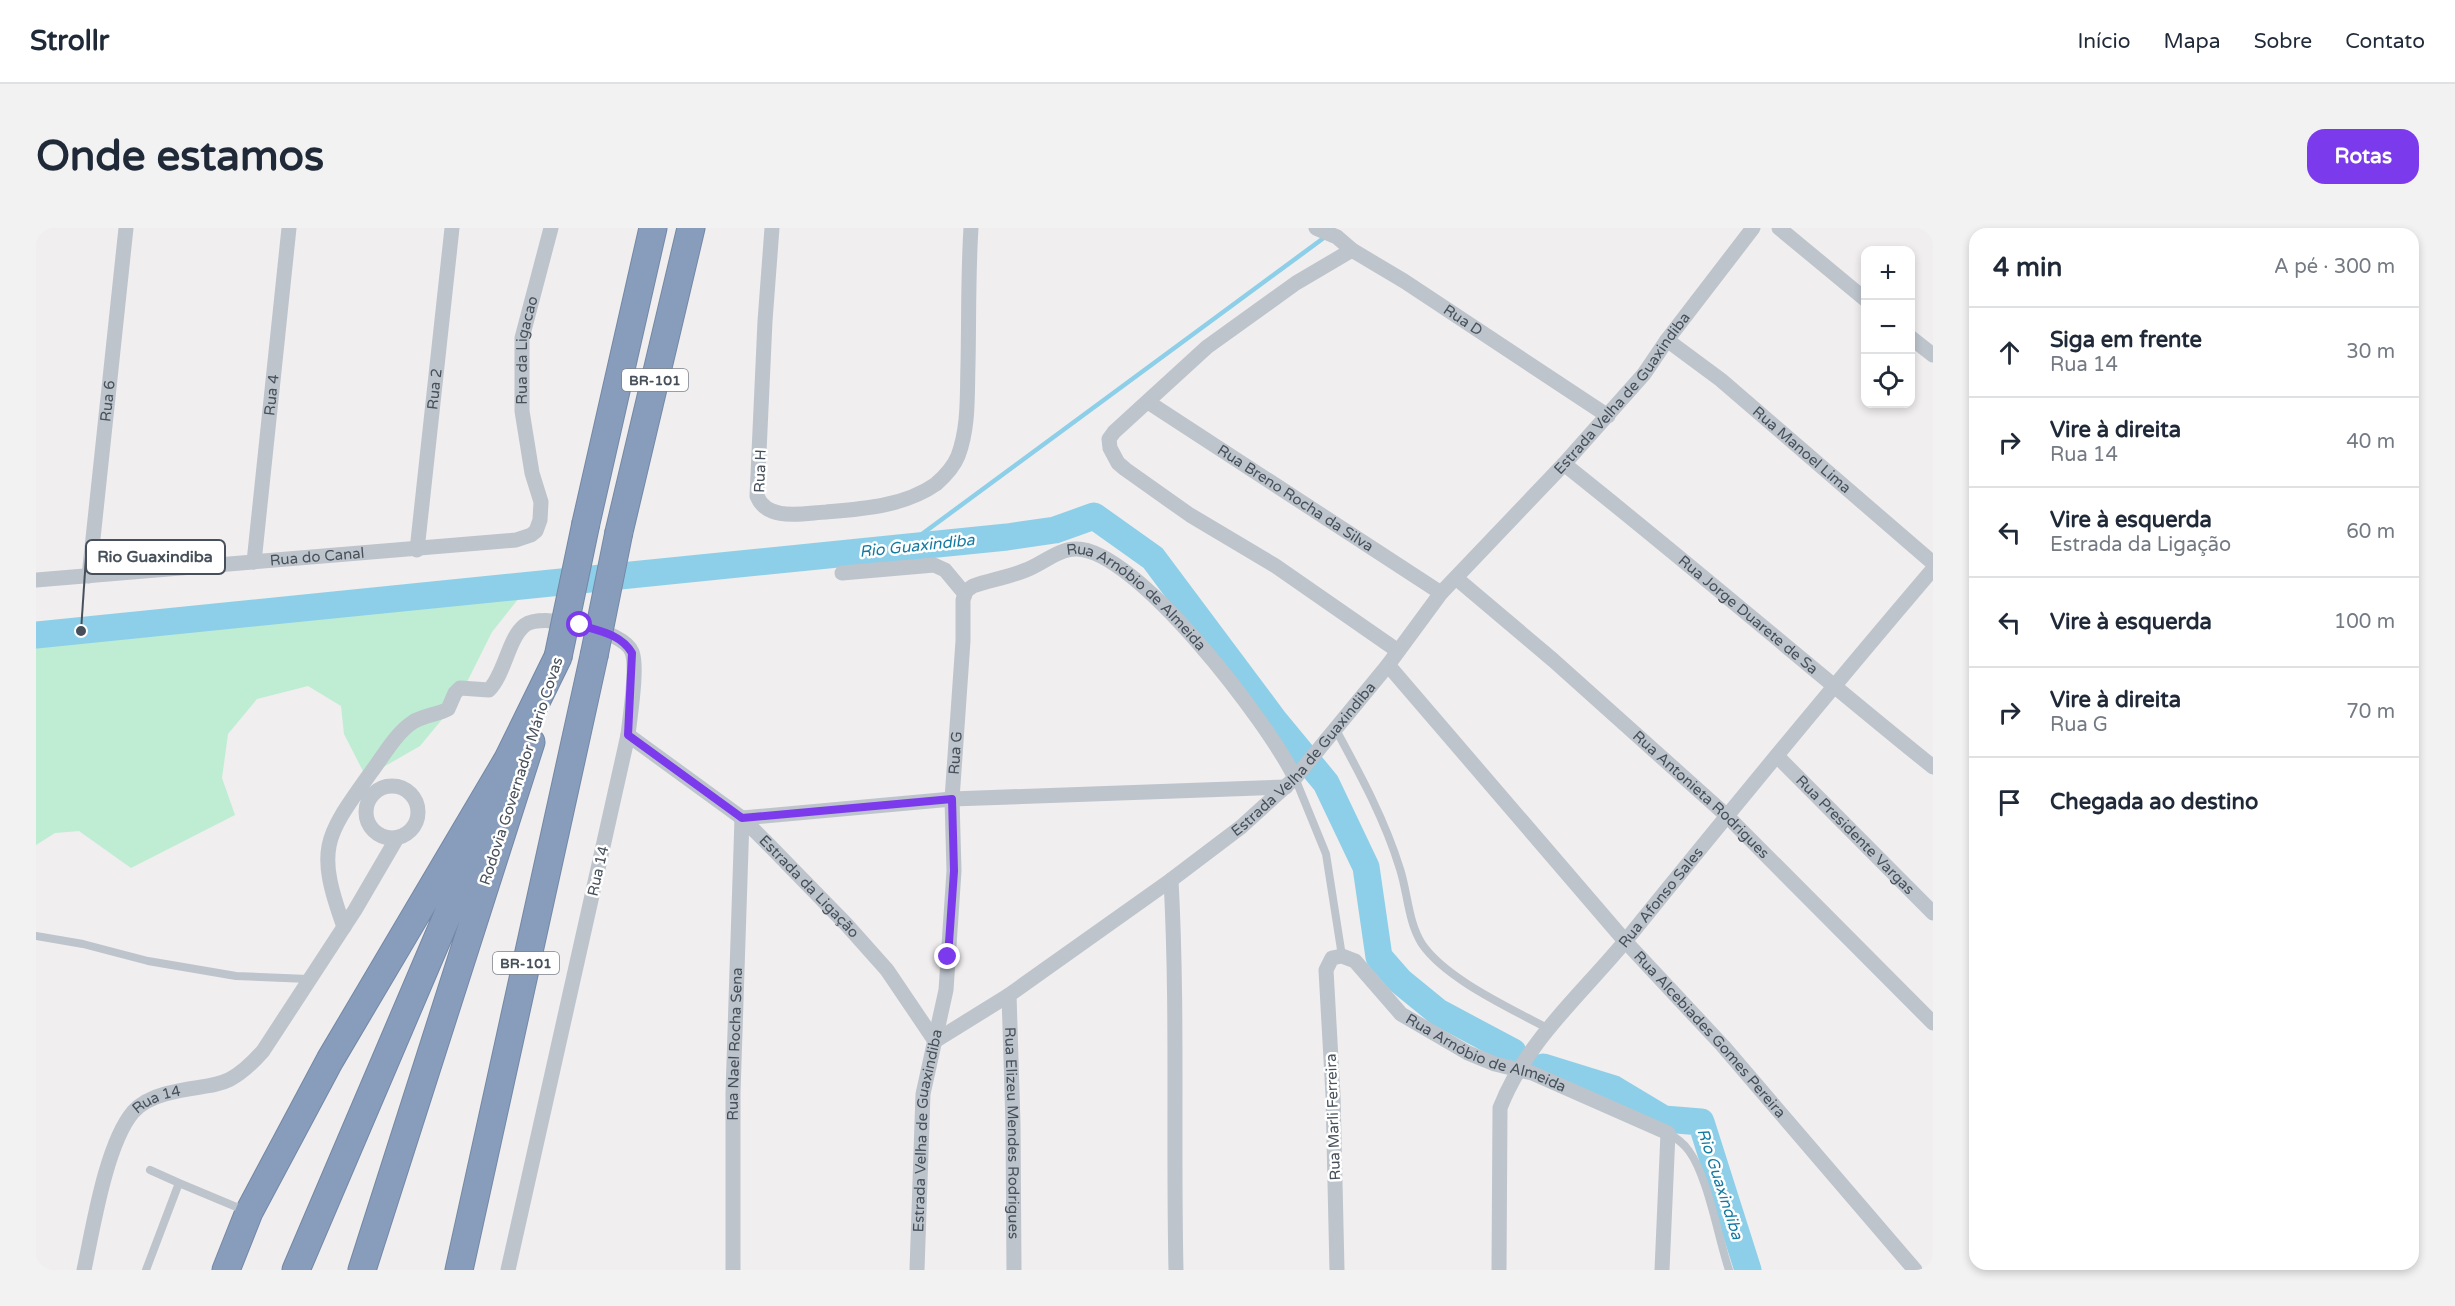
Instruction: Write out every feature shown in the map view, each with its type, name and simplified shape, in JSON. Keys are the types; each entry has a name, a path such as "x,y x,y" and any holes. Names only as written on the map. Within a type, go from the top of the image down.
{"highway":[{"name":"Rodovia Governador Mário Covas","path":"362,1270 558,657 653,228"},
{"name":"BR-101","path":"459,1270 594,656 619,532 691,228"},
{"name":"BR-101","path":"226,1270 249,1212 330,1060 508,759 558,657"},
{"name":"BR-101","path":"296,1270 558,657"}],"street":[{"name":"Rua 6","path":"89,576 126,228"},
{"name":"Rua 4","path":"254,562 289,228"},
{"name":"Rua 2","path":"417,550 452,228"},
{"name":"Rua da Ligacao","path":"532,473 522,411 522,338 551,228"},
{"name":"Rua H","path":"772,228 757,496 763,507 776,513 873,507 913,497 936,484 954,464 964,430 971,228"},
{"name":"Estrada Velha de Guaxindiba","path":"917,1270 923,1094 935,1041 1009,995 1171,880 1241,827 1295,778 1388,665 1441,593 1564,464 1644,375 1667,340 1753,228"},
{"path":"1779,228 1861,296"},
{"name":"Rua D","path":"1318,229 1337,237 1352,250 1404,281 1608,416"},
{"path":"1352,250 1296,283 1207,347 1111,436 1110,448 1118,463 1190,515 1274,565 1398,651"},
{"name":"Rua Manoel Lima","path":"1667,340 1721,380 1933,563"},
{"path":"1915,340 1933,355"},
{"name":"Rua Breno Rocha da Silva","path":"1148,402 1441,593"},
{"name":"Rua Jorge Duarete de Sa","path":"1564,464 1667,545 1833,687 1933,767"},
{"name":"Rua do Canal","path":"36,580 516,540 531,534 538,526 540,502 532,473"},
{"name":"Rua Arnóbio de Almeida","path":"964,594 973,586 1029,570 1069,550 1084,550 1105,556 1133,577 1200,644 1271,735 1295,778"},
{"path":"842,573 934,565 945,570 964,594"},
{"name":"Rua Afonso Sales","path":"1499,1270 1500,1108 1519,1070 1547,1028 1625,941 1726,815 1933,569"},
{"name":"Rua Antonieta Rodrigues","path":"1456,578 1562,668 1726,815 1933,1023"},
{"name":"Rua G","path":"935,1041 946,990 954,871 952,799 964,594"},
{"name":"Rua 14","path":"344,927 333,895 328,866 329,840 346,806 408,726 422,717 448,709 460,688 485,691 492,687 519,632 530,622 539,620 560,622 612,635 622,640 632,653 628,735 508,1270"},
{"name":"Rua Alcebiades Gomes Pereira","path":"1388,665 1625,941 1723,1046 1915,1270"},
{"name":"Estrada da Ligação","path":"628,735 742,818 846,924 887,970 935,1041"},
{"name":"Rua Presidente Vargas","path":"1777,756 1933,913"},
{"path":"742,818 952,799 1295,778"},
{"name":"Rua Nael Rocha Sena","path":"733,1270 733,1071 742,818"},
{"name":"Rua 14","path":"84,1270 112,1154 131,1114 139,1106 154,1098 225,1083 243,1073 263,1051 344,927 397,838"},
{"path":"1171,880 1176,965 1174,1124 1176,1270"},
{"name":"Rua Arnóbio de Almeida","path":"1342,956 1360,964 1395,1008 1417,1024 1468,1053 1560,1084 1668,1133"},
{"name":"Rua Marli Ferreira","path":"1337,1270 1333,1095 1326,975 1327,964 1332,958 1342,956"},
{"name":"Rua Elizeu Mendes Rodrigues","path":"1009,995 1014,1270"},
{"path":"1662,1270 1668,1133"}],"lane":[{"path":"1335,727 1370,793 1400,869 1413,925 1423,945 1444,967 1479,991 1547,1028"},
{"path":"1295,778 1326,854 1342,956"},
{"path":"36,936 77,942 148,961 236,976 308,979"},
{"path":"1668,1133 1689,1151 1700,1170 1729,1270"},
{"path":"150,1170 249,1212"},
{"path":"146,1270 178,1183"}],"green space":[{"path":"488,590 523,593 492,632 458,700 420,746 366,777 344,734 341,706 308,686 257,699 228,734 222,778 235,815 131,868 79,831 55,833 36,845 36,636"}],"waterway":[{"path":"903,548 1325,237"},
{"name":"Rio Guaxindiba","path":"36,635 1007,537 1055,530 1094,516 1153,558 1274,720 1326,783 1366,867 1379,957 1400,981 1438,1012 1513,1052"},
{"name":"Rio Guaxindiba","path":"1543,1067 1614,1089 1664,1119 1701,1122 1748,1270"}],"place":[{"name":"Rio Guaxindiba","path":"81,631"}],"route":[{"path":"580,625 622,640 632,653 633,670 628,735 742,818 952,799 954,871 948,957"}]}
